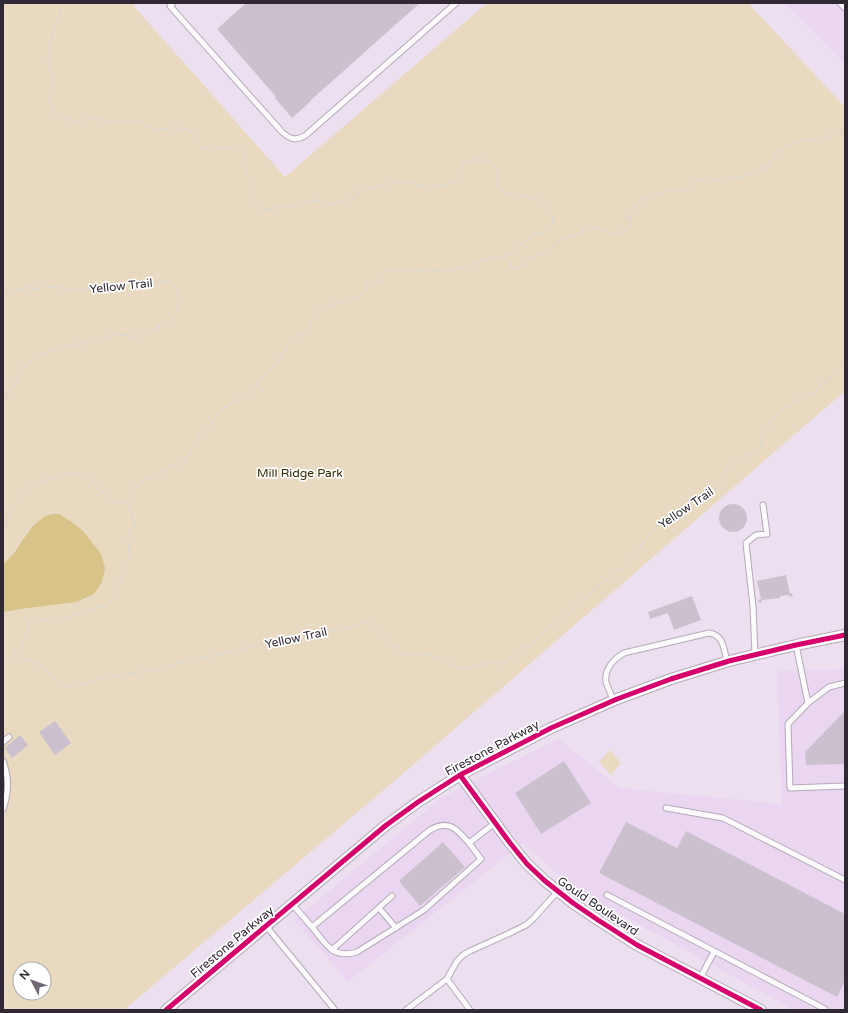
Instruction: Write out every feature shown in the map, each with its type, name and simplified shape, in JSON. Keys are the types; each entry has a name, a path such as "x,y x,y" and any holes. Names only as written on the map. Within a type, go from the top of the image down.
{"street":[{"name":"Firestone Parkway","path":"170,1009 385,826 418,802 460,775 551,728 613,700 671,679 727,662 845,635"},
{"name":"Gould Boulevard","path":"460,775 510,843 527,864 545,881 598,920 637,945 761,1010"}],"lane":[{"path":"173,3 170,6 282,132 291,139 296,139 306,135 456,3"},
{"path":"840,3 845,8"},
{"path":"755,655 753,606 746,543 756,535 767,534 763,505"},
{"path":"613,700 606,680 606,674 614,660 624,653 710,633 721,639 727,662"},
{"path":"796,646 808,703"},
{"path":"845,683 829,687 808,703 788,724 790,788 845,786"},
{"path":"3,742 9,737"},
{"path":"3,761 7,775 8,789 3,809"},
{"path":"666,808 723,818 845,880"},
{"path":"469,843 495,823"},
{"path":"292,904 312,927 332,950 342,955 349,954 357,952 424,910 481,859 469,843 454,828 442,825 436,827 430,830 312,927"},
{"path":"406,1010 447,979 457,961 463,955 526,925 558,891"},
{"path":"607,895 825,1009"},
{"path":"332,950 392,896"},
{"path":"379,908 396,928"},
{"path":"266,926 335,1010"},
{"path":"700,978 714,952"},
{"path":"447,979 470,1010"}],"path":[{"path":"3,527 13,506 30,487 63,474 79,473 84,475 115,503 123,502 129,505 136,487 142,481 159,474 170,467 184,463 201,432 223,409 233,401 243,398 252,392 259,382 279,361 285,348 308,328 317,312 322,308 360,296 368,284 380,281 385,270 389,269 407,272 420,270 453,270 490,258 505,256 510,254 518,246 535,234 542,233 549,229 554,221 548,210 536,199 509,194 500,189 498,186 498,174 495,168 491,163 481,159 465,162 459,179 448,185 429,187 401,181 368,188 359,192 356,197 351,200 339,203 331,204 315,200 301,205 282,205 265,211 262,210 258,202 254,199 252,182 243,165 243,154 238,148 202,147 199,145 193,133 188,129 181,128 161,130 154,129 140,122 117,123 89,118 81,122 73,123 57,116 51,103 50,88 52,78 49,52 51,48 53,30 61,8 59,3"},
{"path":"505,256 513,267 518,269 530,260 554,247 561,239 585,230 595,228 611,233 625,232 630,226 632,220 631,218 626,218 640,202 668,191 687,190 695,181 711,181 746,176 766,167 778,152 800,141 807,139 824,139 838,130 845,131"}],"shaded area":[{"path":"785,3 845,3 845,63"},
{"path":"59,514 83,531 101,554 105,568 102,582 94,594 76,602 3,612 3,565 15,552 33,526 45,516"},
{"path":"845,669 845,1010 794,1010 573,888 523,843 348,982 294,920 440,799 559,739 620,788 782,804 777,671"}],"green space":[{"name":"Mill Ridge Park","path":"3,3 131,3 285,177 487,3 748,3 845,107 845,391 399,777 124,1010 3,1010"},
{"path":"610,750 621,763 611,775 599,762"}],"building":[{"path":"246,3 420,3 292,118 275,98 276,97 217,29"},
{"path":"733,504 743,508 747,518 743,528 733,532 723,528 719,518 723,508"},
{"path":"786,575 790,594 792,593 793,596 780,596 780,598 762,600 762,602 759,603 758,600 761,599 757,581"},
{"path":"692,596 701,620 674,630 668,613 650,619 648,612"},
{"path":"845,711 845,764 806,765 805,752"},
{"path":"55,721 71,743 55,755 39,732"},
{"path":"20,735 28,745 12,758 5,748"},
{"path":"564,761 591,803 541,834 515,793"},
{"path":"626,822 677,848 686,831 845,914 845,981 837,997 599,873"},
{"path":"443,842 465,867 420,906 399,881"}],"cycle path":[{"path":"166,1010 385,826 418,802 460,775 551,728 617,699 671,679 729,661 845,635"},
{"path":"460,775 527,864 545,881 573,903 637,945 761,1010"}]}
